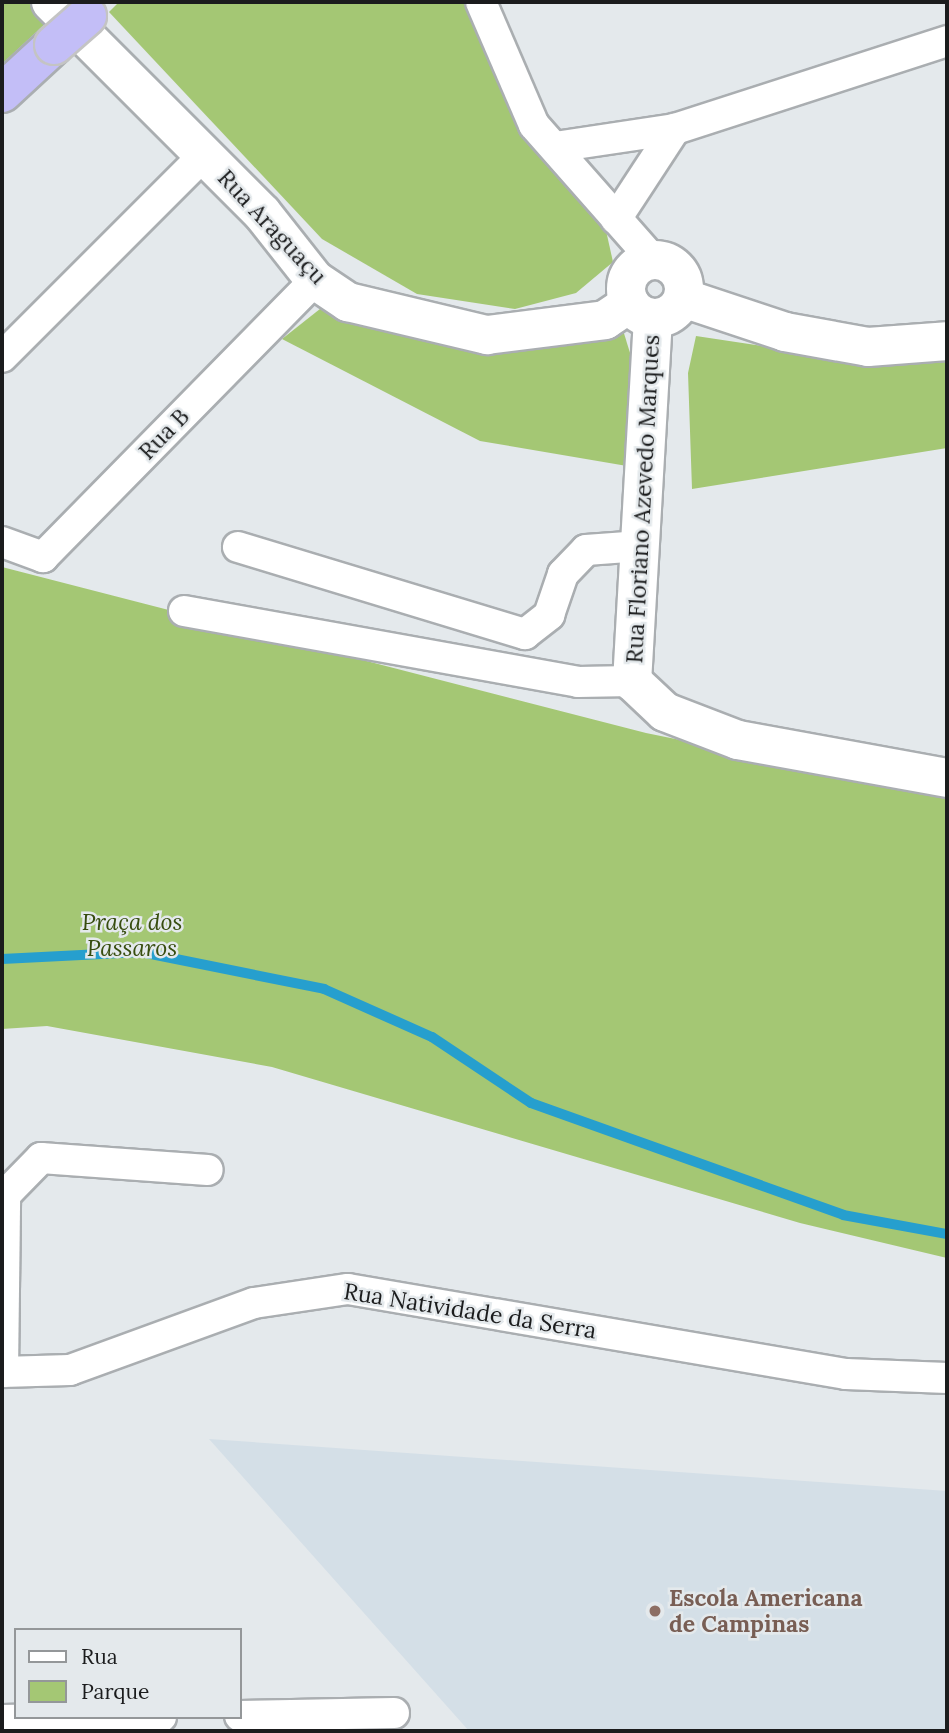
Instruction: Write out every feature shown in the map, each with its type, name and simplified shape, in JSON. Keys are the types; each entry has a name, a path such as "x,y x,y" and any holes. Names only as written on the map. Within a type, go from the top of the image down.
{"highway":[{"path":"2,93 94,9"}],"main road":[{"name":"Rua Araguaçu","path":"51,2 204,155 315,280 348,302 486,335 605,320 655,306"},
{"name":"Rua Floriano Azevedo Marques","path":"653,260 630,275 655,306 632,681 665,712 738,740 947,778"},
{"path":"655,306 867,347 947,341"}],"street":[{"path":"481,2 514,89 555,146 653,260"},
{"path":"555,146 675,129 947,41"},
{"path":"616,219 675,129"},
{"path":"2,357 204,155"},
{"name":"Rua B","path":"2,542 43,557 315,280"},
{"path":"238,547 525,634 549,615 563,575 586,550 641,546"},
{"path":"184,611 578,682 632,681"},
{"path":"2,1372 4,1198 41,1158 208,1170"},
{"name":"Rua Natividade da Serra","path":"2,1372 70,1370 254,1303 348,1289 846,1374 947,1378"},
{"path":"242,1716 394,1713"},
{"path":"2,1720 55,1719"}],"shaded area":[{"name":"Escola Americana de Campinas","path":"209,1439 947,1491 947,1731 469,1731"}],"green space":[{"path":"2,2 30,2 47,22 2,64"},
{"path":"119,2 473,2 605,226 613,262 576,293 515,309 417,294 322,239 109,12"},
{"path":"325,305 622,327 631,356 627,466 480,441 282,339"},
{"path":"696,336 874,363 947,355 947,448 692,489 688,373"},
{"name":"Praça dos Passaros","path":"2,567 646,733 947,794 947,1258 800,1223 272,1067 47,1026 2,1029"}],"waterway":[{"path":"2,959 141,952 324,989 432,1037 531,1103 843,1215 947,1234"}],"place":[{"name":"Escola Americana de Campinas","path":"655,1611"}]}
